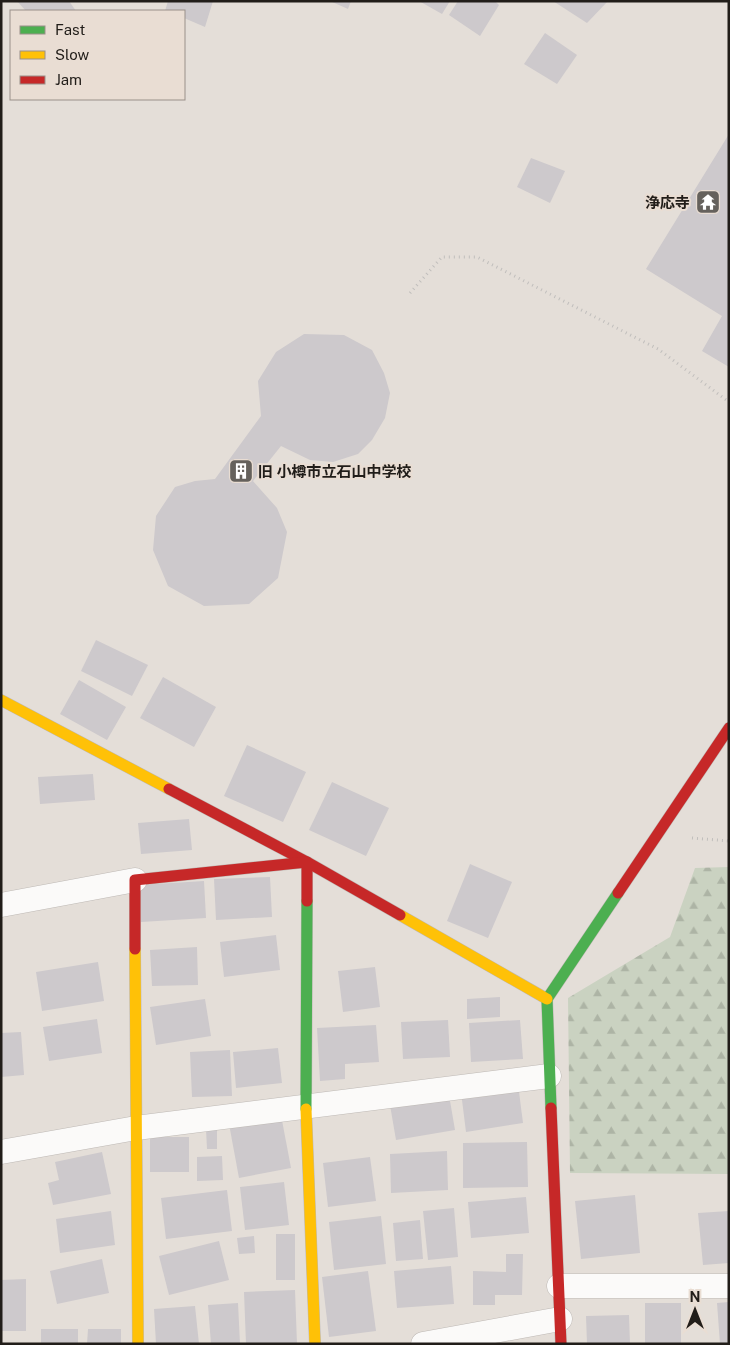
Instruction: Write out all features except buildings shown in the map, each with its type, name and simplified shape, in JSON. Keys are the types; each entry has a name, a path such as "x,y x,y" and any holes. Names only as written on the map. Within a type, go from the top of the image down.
{"street":[{"path":"1,700 307,862 547,999"},
{"path":"561,1344 547,999 729,728"},
{"path":"1,905 135,880 307,862"},
{"path":"307,862 306,1106 315,1344"},
{"path":"135,880 138,1344"},
{"path":"1,1152 136,1128 550,1076"},
{"path":"559,1286 729,1286"},
{"path":"423,1344 560,1319"}],"path":[{"path":"410,293 442,257 477,257 658,349 729,402"}],"green space":[{"path":"729,867 729,1174 570,1173 568,998 670,937 695,868"}],"traffic: fast":[{"path":"551,1108 547,999 618,893"},
{"path":"306,1109 307,901"}],"traffic: slow":[{"path":"1,700 169,789"},
{"path":"400,915 547,999"},
{"path":"135,949 138,1344"},
{"path":"306,1109 315,1344"}],"traffic: jam":[{"path":"618,893 729,728"},
{"path":"169,789 307,862 400,915"},
{"path":"135,949 135,880 307,862 307,901"},
{"path":"551,1108 561,1344"}],"place":[{"name":"浄応寺","path":"708,202"},
{"name":"旧 小樽市立石山中学校","path":"241,471"}]}
